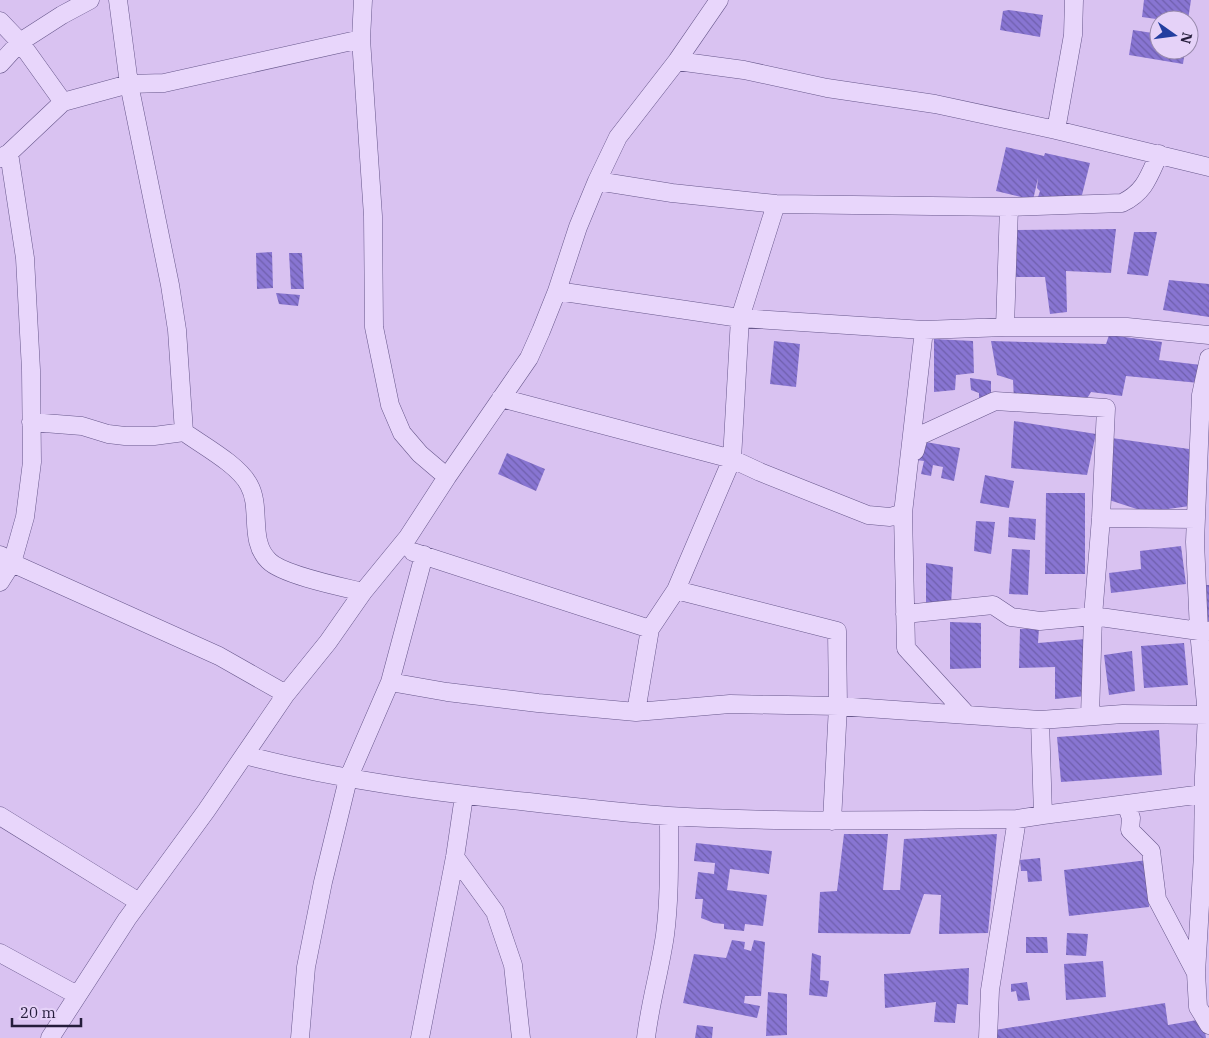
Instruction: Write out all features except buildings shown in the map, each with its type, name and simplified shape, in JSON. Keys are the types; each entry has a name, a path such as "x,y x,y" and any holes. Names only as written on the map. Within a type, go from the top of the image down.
{"street":[{"path":"0,64 20,42 62,15 90,0"},
{"path":"118,0 129,84 170,285 177,330 184,432"},
{"path":"363,0 362,39 373,216 374,327 390,406 402,432 420,454 446,477"},
{"path":"50,1038 139,902 206,811 286,694 328,642 363,592 399,548 529,358 542,332 578,227 618,137 677,61 719,0"},
{"path":"1056,130 1073,35 1074,0"},
{"path":"0,21 20,42 63,102"},
{"path":"0,582 6,559 25,518 32,462 31,370 25,258 4,156 63,102 129,84 164,83 362,39"},
{"path":"677,61 744,70 827,88 935,104 1056,130 1209,167"},
{"path":"597,181 672,193 776,204 1009,207 1122,203 1135,197 1147,180 1159,154"},
{"path":"636,712 650,629 676,590 732,459 740,318 776,204"},
{"path":"1005,327 1009,207"},
{"path":"557,291 740,318 924,330 1005,327 1127,328 1209,335"},
{"path":"924,330 903,513 906,648 967,715"},
{"path":"1209,358 1201,395 1200,529 1208,714 1196,973 1198,1007 1209,1025"},
{"path":"501,398 732,459 868,515 890,517 903,513"},
{"path":"903,513 919,436 995,401 1106,408 1092,616 1090,716"},
{"path":"31,422 82,426 108,434 125,436 154,436 184,432 221,457 246,478 254,497 257,541 262,553 268,560 275,566 302,576 363,592"},
{"path":"1100,518 1200,529"},
{"path":"399,548 650,629"},
{"path":"300,1038 306,967 323,882 348,779 390,682 424,555"},
{"path":"6,559 219,656 286,694"},
{"path":"676,590 837,632 838,706 832,821"},
{"path":"905,614 993,605 1011,617 1040,621 1092,616 1204,631"},
{"path":"390,682 447,692 520,701 636,712 730,704 838,706 1040,720 1122,714 1208,714"},
{"path":"1040,720 1044,815"},
{"path":"245,755 348,779 464,796 669,816 832,821 1017,820 1203,794"},
{"path":"420,1038 455,857 464,796"},
{"path":"1126,804 1131,818 1130,830 1151,851 1156,899 1196,973"},
{"path":"0,816 139,902"},
{"path":"646,1038 649,1012 665,936 670,878 669,816"},
{"path":"988,1038 990,990 1017,820"},
{"path":"455,857 495,912 513,965 521,1038"},
{"path":"0,953 77,995"}]}
